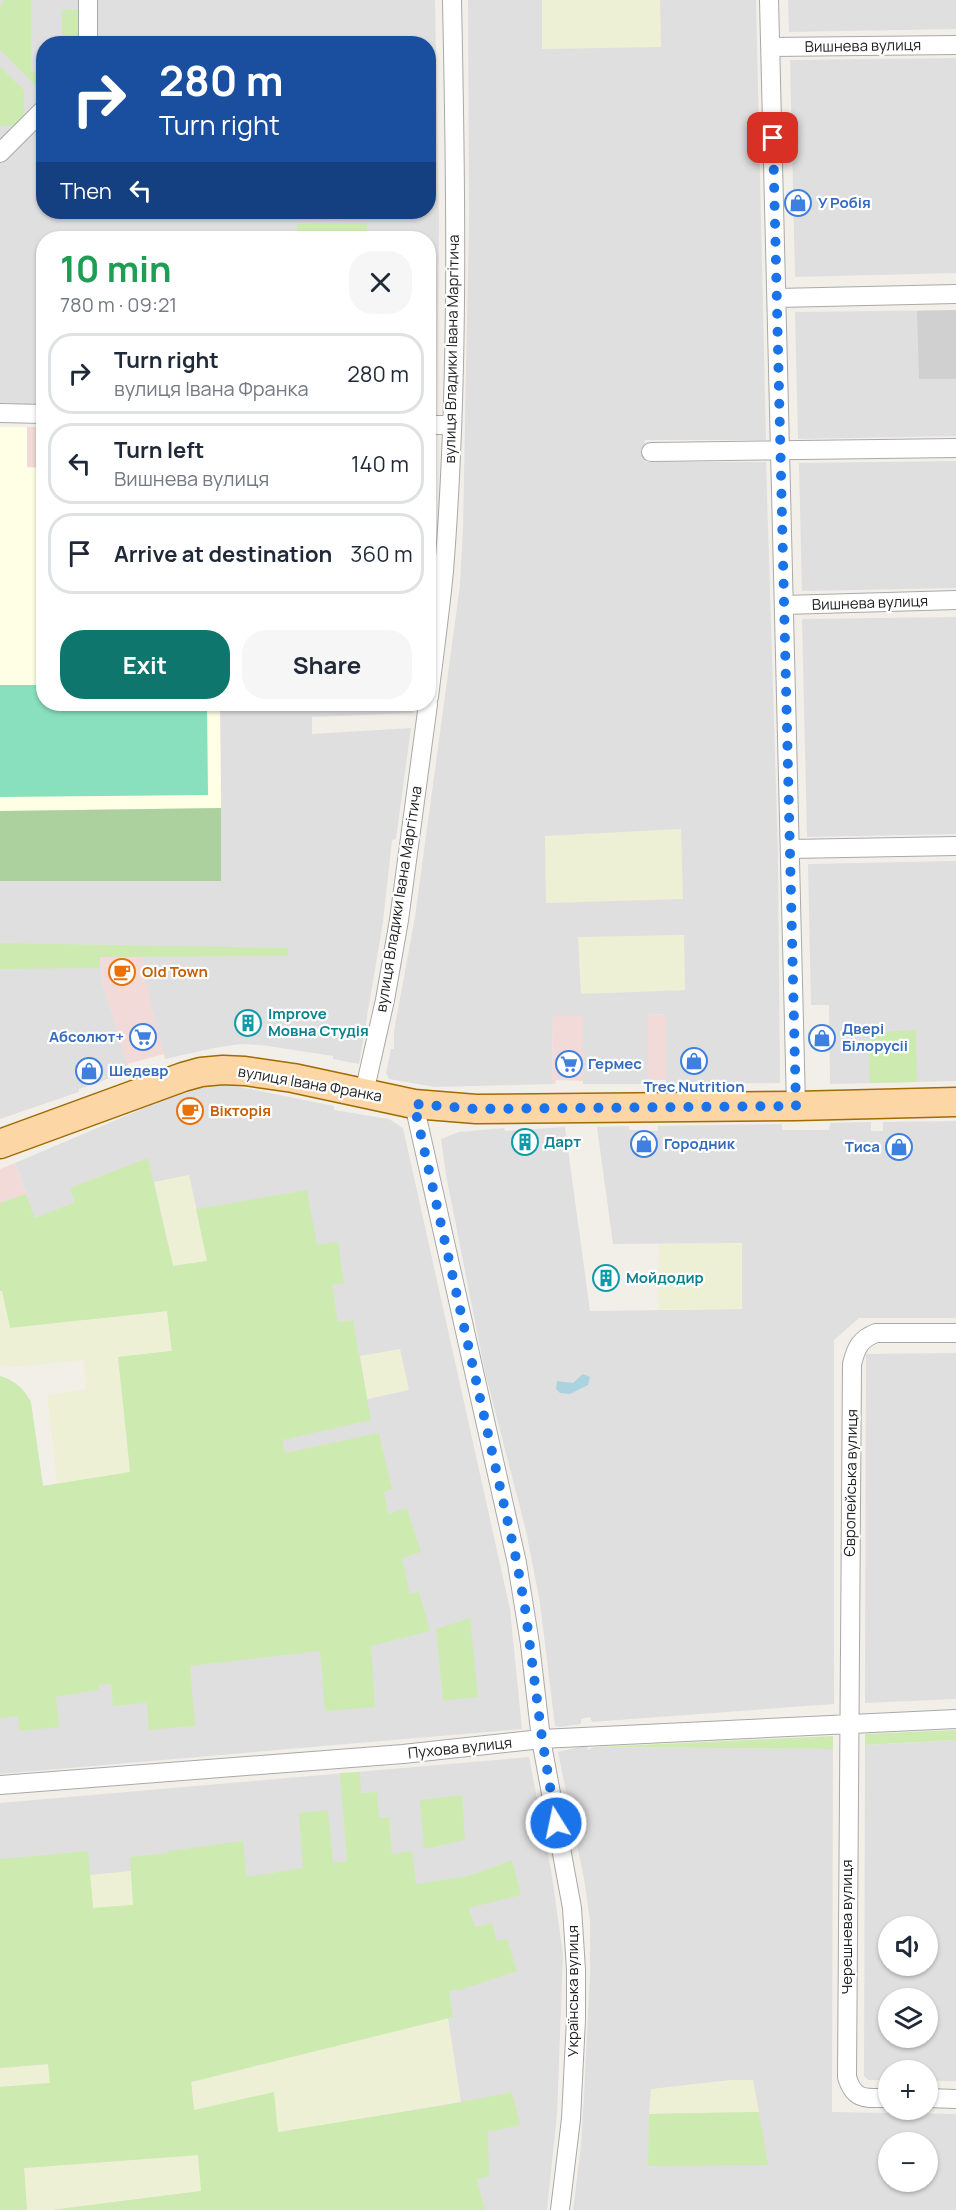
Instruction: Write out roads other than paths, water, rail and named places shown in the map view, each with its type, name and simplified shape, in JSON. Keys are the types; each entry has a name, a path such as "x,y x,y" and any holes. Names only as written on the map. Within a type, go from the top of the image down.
{"main road":[{"name":"вулиця Івана Франка","path":"0,1144 201,1072 223,1070 269,1074 414,1104 476,1109 956,1102"}],"street":[{"path":"88,0 88,36"},
{"name":"вулиця Владики Івана Маргітича","path":"436,639 444,573 455,271 452,0"},
{"path":"769,0 796,1106"},
{"name":"Вишнева вулиця","path":"771,47 956,45"},
{"path":"0,153 36,117"},
{"path":"777,298 956,294"},
{"path":"0,413 36,414"},
{"path":"436,425 451,425"},
{"path":"651,452 956,448"},
{"name":"Вишнева вулиця","path":"784,605 956,600"},
{"name":"вулиця Владики Івана Маргітича","path":"364,1093 385,1000 397,929 427,711"},
{"path":"790,849 956,846"},
{"name":"Українська вулиця","path":"414,1104 517,1563 542,1738 572,1908 576,1960 572,2096 560,2210"},
{"name":"Європейська вулиця","path":"848,1724 852,1364 855,1352 866,1337 876,1333 956,1333"},
{"name":"Пухова вулиця","path":"0,1785 403,1754 542,1738 956,1719"},
{"name":"Черешнева вулиця","path":"848,1724 847,2077 851,2088 858,2095 865,2098 878,2098"},
{"path":"938,2098 956,2099"}],"water":[{"path":"583,1374 590,1377 588,1385 570,1394 560,1393 556,1389 557,1381 573,1383"}],"place":[{"name":"У Робія","path":"798,203"},
{"name":"Old Town","path":"122,972"},
{"name":"Improve Мовна Студія","path":"248,1023"},
{"name":"Абсолют+","path":"143,1037"},
{"name":"Двері Білорусіі","path":"822,1038"},
{"name":"Trec Nutrition","path":"694,1061"},
{"name":"Гермес","path":"569,1064"},
{"name":"Шедевр","path":"89,1071"},
{"name":"Вікторія","path":"190,1111"},
{"name":"Дарт","path":"525,1142"},
{"name":"Городник","path":"644,1144"},
{"name":"Тиса","path":"899,1147"},
{"name":"Мойдодир","path":"606,1278"}]}
